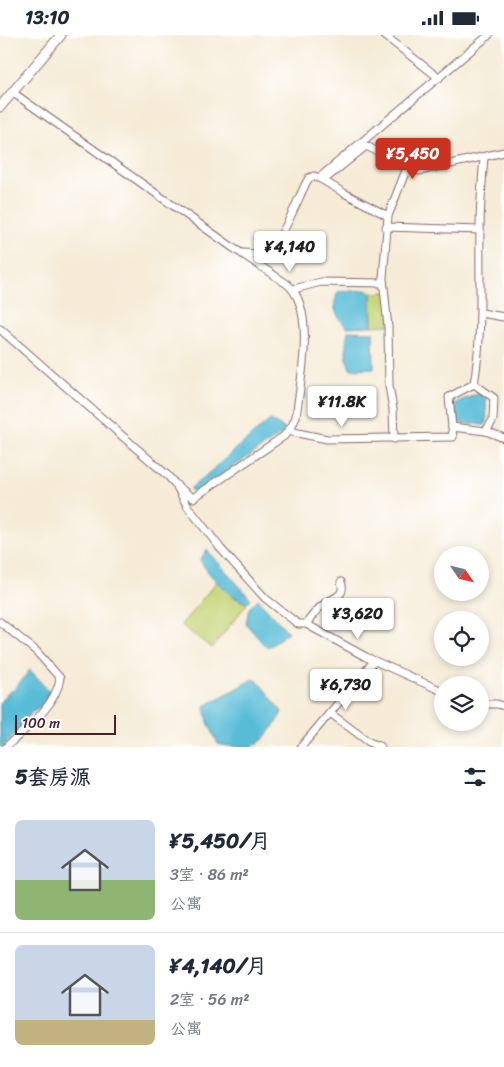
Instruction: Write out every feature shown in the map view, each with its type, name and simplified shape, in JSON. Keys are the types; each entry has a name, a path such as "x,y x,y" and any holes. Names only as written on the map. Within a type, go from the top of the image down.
{"street":[{"path":"0,107 61,35"},
{"path":"384,35 438,78"},
{"path":"322,179 489,35"},
{"path":"0,329 156,465 176,485 193,497 284,436 296,417 305,353 303,325 298,297 294,289 12,92"},
{"path":"322,179 366,146 419,171 504,152"},
{"path":"288,431 328,439 453,437 449,397 474,383 478,362 481,313 480,230 484,157"},
{"path":"394,439 389,386 388,327 383,283 388,215 408,165"},
{"path":"240,253 254,254 264,252 274,246 280,238 306,183 309,178 314,176 388,215"},
{"path":"386,227 480,230"},
{"path":"294,289 322,282 383,283"},
{"path":"481,313 504,317"},
{"path":"474,383 494,398 493,420 486,431"},
{"path":"452,427 486,431 504,438"},
{"path":"176,485 188,507 221,549 265,598 298,624 306,624 374,661 434,687"},
{"path":"306,624 325,603 342,593 343,587 341,582"},
{"path":"0,622 36,651 60,678 59,687 49,703 6,747"},
{"path":"302,747 374,661"},
{"path":"489,704 504,706"},
{"path":"330,713 369,742 381,747"}],"green space":[{"path":"389,292 390,325 372,326 371,293"},
{"path":"217,581 232,596 247,604 212,648 181,625"}],"water":[{"path":"367,290 371,293 372,326 347,327 336,311 335,303 338,292"},
{"path":"348,331 373,332 374,368 350,369 346,350"},
{"path":"482,392 486,398 487,422 485,425 458,423 455,403"},
{"path":"270,420 285,429 283,433 195,493 190,489"},
{"path":"207,550 251,599 247,603 226,591 209,573 200,560"},
{"path":"258,599 288,632 272,645 266,647 246,624 249,608"},
{"path":"30,670 51,692 41,706 32,712 3,747 0,747 0,702 9,692 14,690"},
{"path":"253,679 258,681 282,712 280,716 267,736 254,746 236,747 218,744 208,722 205,706"}]}
